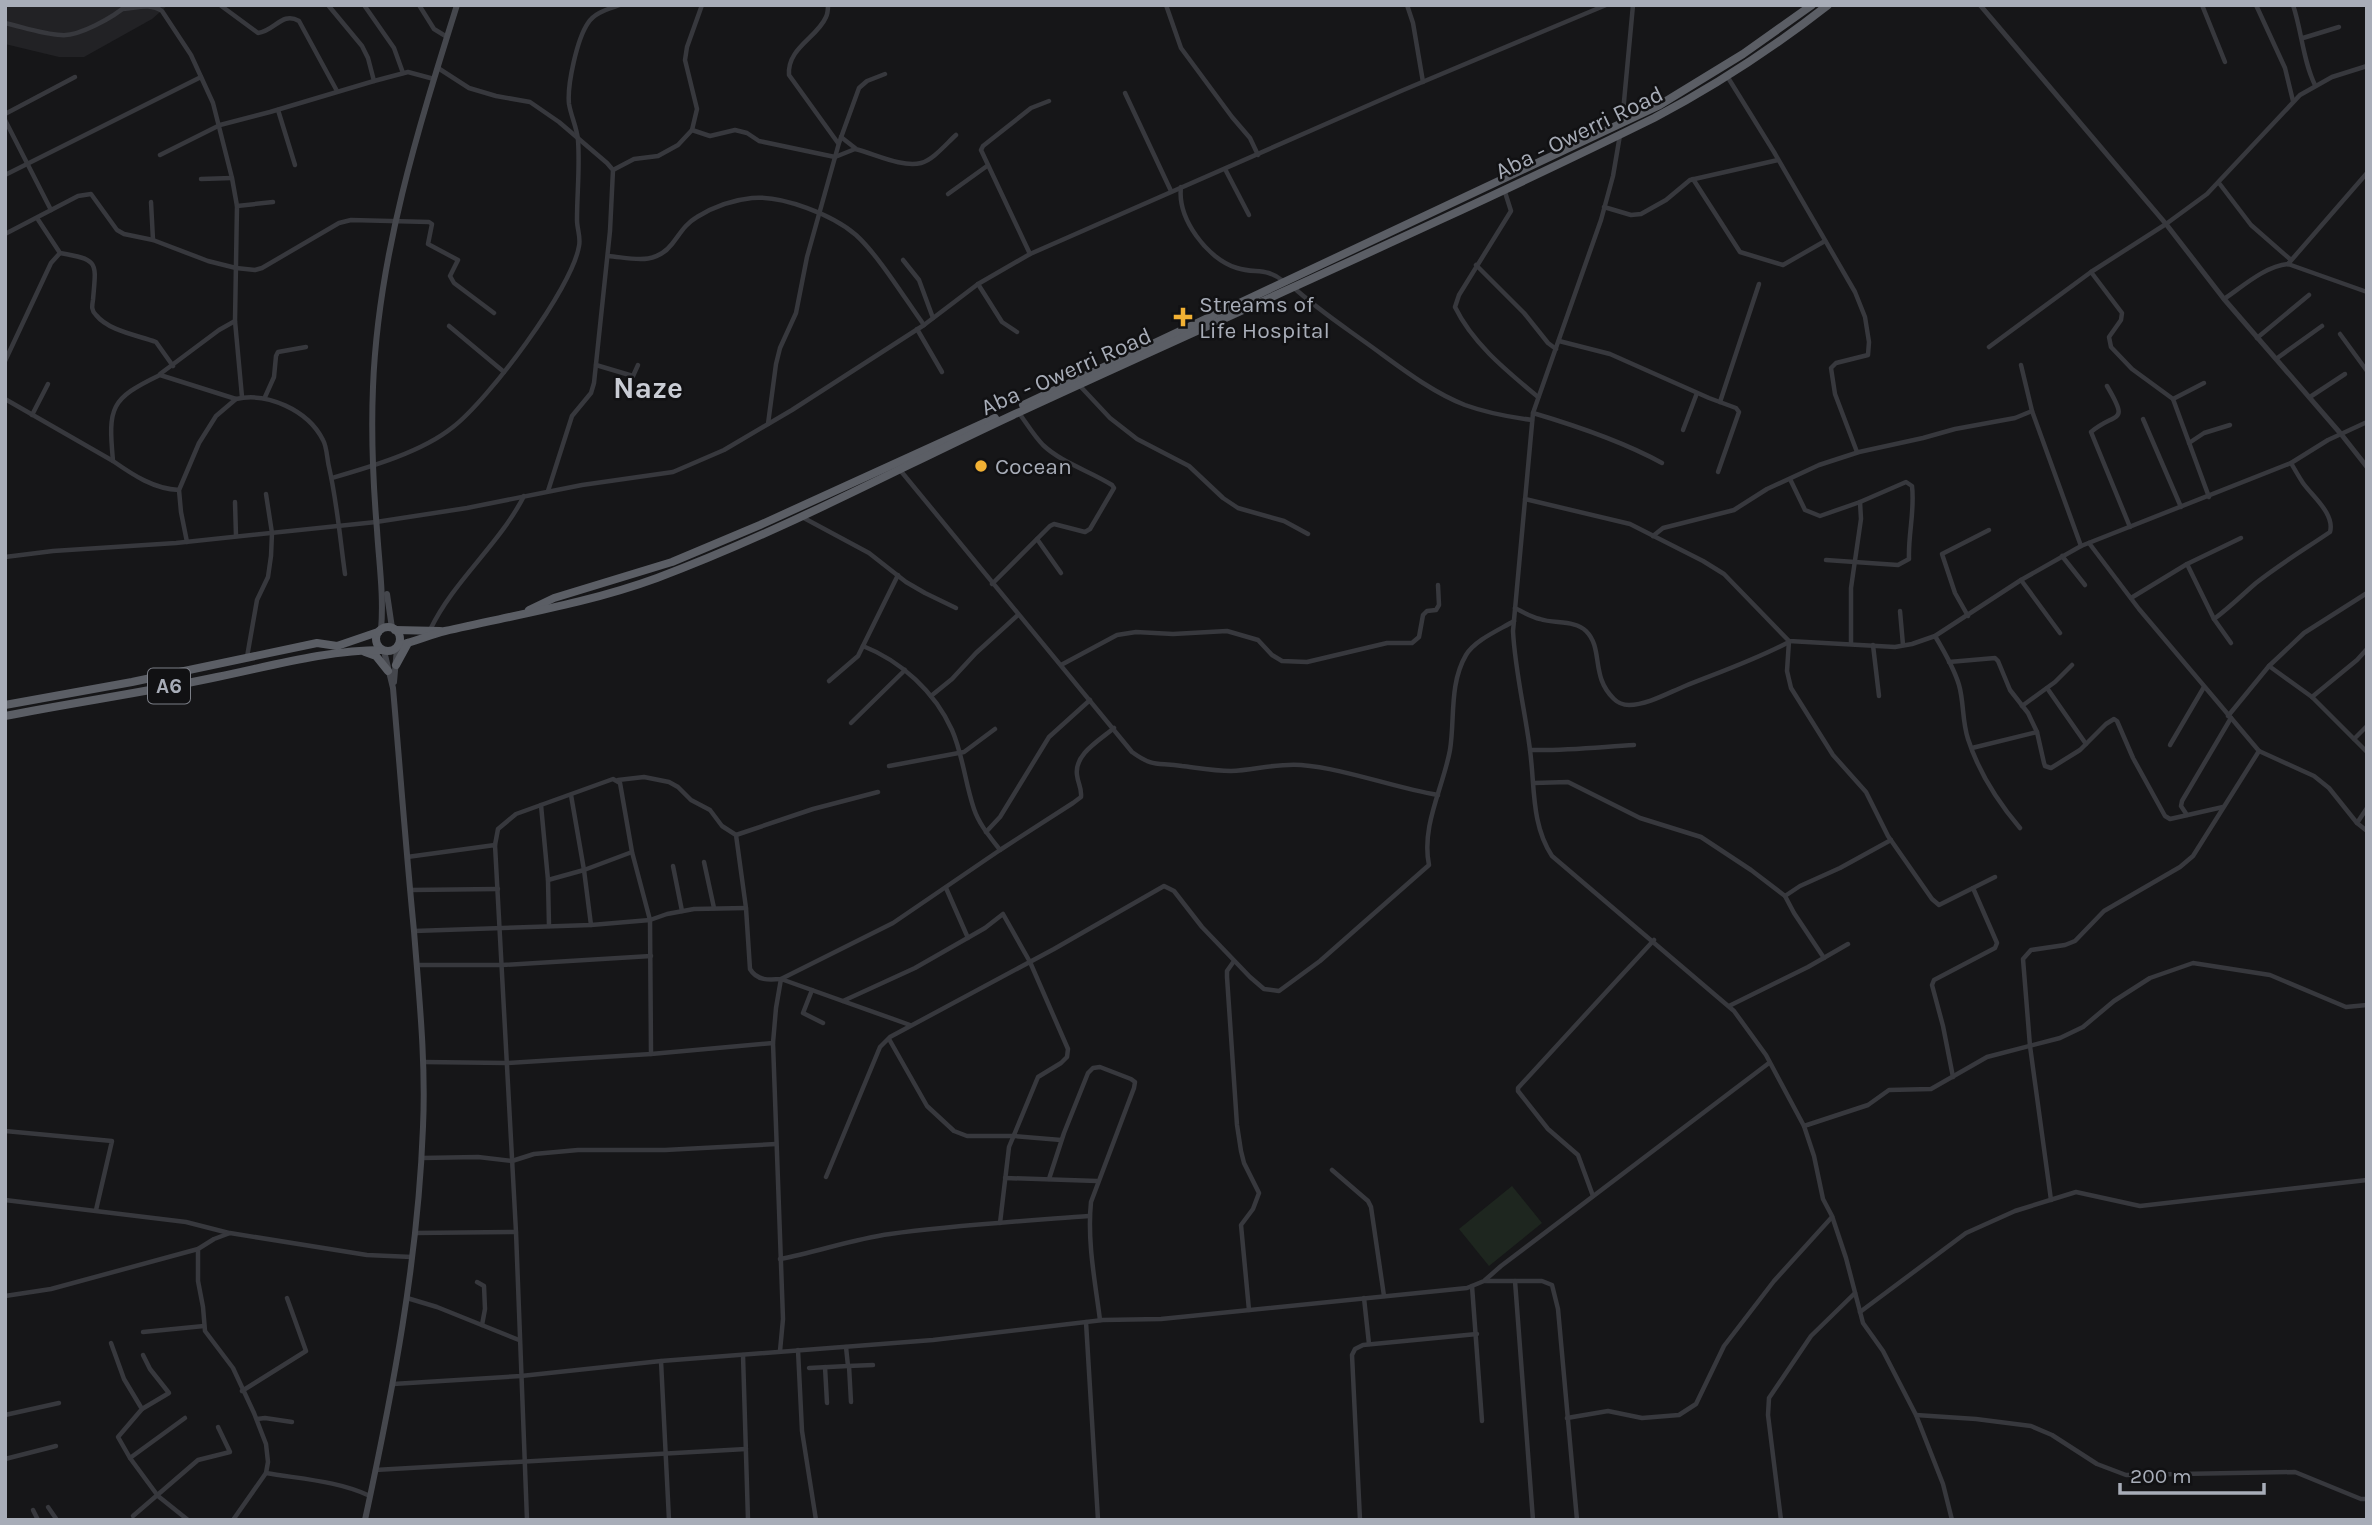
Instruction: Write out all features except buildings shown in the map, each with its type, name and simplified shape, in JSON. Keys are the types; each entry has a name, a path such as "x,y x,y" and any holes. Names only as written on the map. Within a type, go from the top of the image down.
{"highway":[{"name":"Aba - Owerri Road","path":"524,614 540,603 672,562 760,525 1055,390 1658,106 1766,39 1812,5"},
{"name":"Aba - Owerri Road","path":"5,716 356,650 391,652 408,643 447,631 589,598 657,578 801,517 1019,412 1504,190 1620,134 1684,102 1727,76 1772,47 1828,5"},
{"path":"394,629 400,637 398,647"},
{"name":"Aba - Owerri Road","path":"5,705 132,682 317,643 337,646 380,631 447,631"},
{"path":"380,631 376,640 383,650"},
{"path":"396,664 408,643"},
{"path":"356,650 376,656 388,671"},
{"path":"16,703 17,714"}],"main road":[{"path":"380,631 383,603 373,464 373,386 377,341 407,169 457,5"},
{"path":"380,572 386,587 394,629"},
{"path":"393,688 398,647"},
{"path":"365,1520 393,1384 407,1298 421,1158 423,1062 393,688 383,650"}],"street":[{"path":"220,5 258,33 265,32 286,17 299,21 337,91"},
{"path":"328,5 362,46 374,80"},
{"path":"364,5 394,48 403,73"},
{"path":"419,5 434,29 447,37"},
{"path":"332,478 366,469 404,453 453,427 504,372 564,283 580,246 577,221 578,138 569,103 569,80 588,23 597,14 620,5"},
{"path":"613,170 634,159 658,156 678,145 692,130 697,109 685,60 702,5"},
{"path":"828,5 827,17 795,53 788,67 789,75 839,143"},
{"path":"1166,5 1181,48 1250,138 1258,155"},
{"path":"1407,5 1413,23 1423,82"},
{"path":"5,557 187,542 376,522 673,472 724,450 768,425 924,325 978,284 1030,254 1606,5"},
{"path":"1622,123 1633,5"},
{"path":"1980,5 2166,224 2256,338 2310,397 2367,467"},
{"path":"2202,5 2225,62"},
{"path":"2256,5 2285,68 2293,102"},
{"path":"2293,5 2303,38 2306,63 2315,85"},
{"path":"5,23 60,35 72,35 125,7 155,6 162,11 191,55 219,125 237,206 235,321 239,398"},
{"path":"2303,38 2339,27"},
{"path":"1989,347 2091,272 2166,224 2219,183 2293,102 2315,85 2332,76 2367,66"},
{"path":"438,68 469,88 530,102 559,122 613,170 608,256 591,393 572,416 548,491"},
{"path":"160,155 219,125 374,80 403,73 434,80"},
{"path":"768,425 780,348 796,313 807,257 841,137 862,84 885,74"},
{"path":"1727,76 1855,292 1866,317 1868,355 1836,363 1831,368 1835,394 1857,452"},
{"path":"5,114 75,77"},
{"path":"5,175 201,77"},
{"path":"1125,93 1171,191"},
{"path":"1030,254 981,150 1031,108 1049,101"},
{"path":"278,110 295,165"},
{"path":"5,120 51,210"},
{"path":"692,130 710,136 735,130 747,133 759,141 835,157 855,149"},
{"path":"1620,134 1614,176 1532,420 1514,621 1515,662 1530,750 1537,822 1552,856 1729,1006 1746,1025 1769,1063 1804,1126 1823,1199 1832,1216 1846,1258 1863,1323 1883,1351 1916,1415 1943,1484 1952,1520"},
{"path":"841,137 855,149 894,161 920,163 928,160 956,135"},
{"path":"1604,207 1631,215 1641,214 1654,208 1693,179 1778,160"},
{"path":"948,194 987,166"},
{"path":"1225,169 1249,215"},
{"path":"2224,299 2268,271 2289,262 2367,173"},
{"path":"201,179 232,178"},
{"path":"1693,179 1740,252 1783,265 1825,241"},
{"path":"2219,183 2251,225 2289,262 2367,292"},
{"path":"1181,187 1182,208 1197,235 1213,254 1231,266 1273,273 1284,282"},
{"path":"1504,190 1511,211 1476,265 1455,307 1498,363 1538,397"},
{"path":"5,234 78,196 92,194 117,230 135,238 153,240 208,261 255,270 339,223 351,220 425,221 432,224 428,244 458,260 450,276 454,283 494,313"},
{"path":"608,256 658,258 686,225 713,209 729,202 769,198 835,220 858,237 924,325"},
{"path":"151,202 153,240"},
{"path":"237,206 273,202"},
{"path":"37,218 60,253 92,261 95,269 92,310 97,317 141,339 156,342 173,366"},
{"path":"5,361 51,263 60,253"},
{"path":"903,260 919,280 933,318"},
{"path":"1476,265 1556,349"},
{"path":"2091,272 2122,313 2121,320 2109,337 2111,347 2140,375 2173,399 2209,497"},
{"path":"978,284 1002,323 1017,332"},
{"path":"1720,401 1759,284"},
{"path":"1293,287 1337,324 1462,404 1491,414 1532,420"},
{"path":"2256,338 2309,295"},
{"path":"113,461 111,413 120,399 139,385 160,375 235,321"},
{"path":"449,326 504,372"},
{"path":"2276,359 2322,326"},
{"path":"917,329 943,372"},
{"path":"2340,334 2367,371"},
{"path":"1559,341 1610,354 1736,408 1739,412 1718,472"},
{"path":"265,397 274,377 278,352 306,347"},
{"path":"596,365 633,376 638,365"},
{"path":"2021,366 2032,411 2081,547"},
{"path":"2310,397 2345,374"},
{"path":"160,375 239,398 265,397 291,409 308,421 323,440 332,478 345,574"},
{"path":"2173,399 2204,383"},
{"path":"32,415 48,384"},
{"path":"1080,386 1110,418 1137,439 1189,466 1223,498 1238,508 1284,521 1308,534"},
{"path":"2107,386 2119,407 2119,413 2110,422 2091,432 2130,527"},
{"path":"1683,430 1698,393"},
{"path":"187,542 179,489 199,443 216,416 239,398"},
{"path":"5,399 148,482 179,489"},
{"path":"1653,536 1663,528 1734,510 1767,489 1857,452 2015,418 2032,411"},
{"path":"992,584 1054,524 1085,532 1090,529 1114,488 1044,446 1019,412"},
{"path":"1533,413 1621,444 1662,463"},
{"path":"2143,419 2181,507"},
{"path":"1525,499 1630,524 1724,574 1789,641 1903,645 1935,636 2021,580 2089,543 2291,463 2367,422"},
{"path":"2189,443 2204,433 2230,425"},
{"path":"2214,619 2254,584 2332,528 2316,497 2291,463"},
{"path":"899,470 1132,752 1156,765 1170,764 1230,771 1298,765 1334,769 1438,795"},
{"path":"1790,479 1805,510 1820,516 1909,483 1912,486 1914,505 1909,559 1898,565 1826,561"},
{"path":"247,657 257,600 268,577 272,533 265,494"},
{"path":"430,629 451,594 501,534 524,495"},
{"path":"235,502 236,536"},
{"path":"1851,644 1851,588 1861,519 1860,502"},
{"path":"801,517 869,553 925,593 956,608"},
{"path":"1968,616 1955,593 1942,554 1989,530"},
{"path":"2131,598 2187,564 2241,538"},
{"path":"1037,539 1061,573"},
{"path":"2089,543 2131,598 2259,751 2314,776 2329,788 2357,823 2367,831"},
{"path":"2062,556 2085,585"},
{"path":"2187,564 2214,619 2231,643"},
{"path":"829,681 855,660 898,575"},
{"path":"2021,580 2060,633"},
{"path":"1060,665 1117,635 1136,632 1173,634 1227,631 1258,640 1282,661 1295,662 1307,662 1387,643 1412,643 1419,637 1423,615 1427,611 1436,610 1439,605 1438,584"},
{"path":"2187,815 2180,803 2230,717 2269,666 2304,633 2367,593"},
{"path":"1515,608 1541,620 1567,623 1587,632 1596,649 1596,661 1605,687 1620,704 1628,705 1659,696 1764,655 1789,641"},
{"path":"1900,611 1903,645"},
{"path":"931,696 952,680 976,653 1018,615"},
{"path":"826,1177 880,1047 889,1039 1164,886 1174,891 1202,927 1264,989 1279,991 1320,961 1429,865 1426,851 1430,824 1450,749 1453,708 1462,665 1472,648 1514,621"},
{"path":"1935,636 1960,687 1963,718 1986,781 1998,802 2020,828"},
{"path":"1789,641 1787,671 1791,688 1833,755 1866,792 1891,839 1932,899 1939,905 1994,877"},
{"path":"1873,645 1880,696"},
{"path":"863,646 885,655 905,670 931,696 952,729 974,811 1000,850"},
{"path":"2312,696 2367,649"},
{"path":"1949,662 1994,658 1998,661 2010,690 2028,713 2037,732 2044,763 2048,768 2080,750 2111,719 2117,721 2133,758 2165,816 2170,820 2224,807"},
{"path":"2022,706 2072,665"},
{"path":"2269,666 2312,696 2367,752"},
{"path":"851,723 905,670"},
{"path":"2170,745 2204,687"},
{"path":"2047,688 2086,744"},
{"path":"986,832 1000,817 1049,737 1090,700"},
{"path":"2354,739 2367,726"},
{"path":"527,1520 496,832 506,820 516,814 618,780 644,777 669,782 691,800 710,810 722,826 736,835 746,908 750,969 765,980 781,979 893,923 1081,797 1077,763 1114,728"},
{"path":"889,766 968,750 995,729"},
{"path":"1972,748 2037,732"},
{"path":"1530,750 1556,751 1578,747 1634,745"},
{"path":"2051,1200 2030,1046 2024,959 2031,950 2075,941 2104,911 2180,867 2193,856 2259,751"},
{"path":"618,780 632,852 650,920 651,1054"},
{"path":"1534,783 1568,782 1640,817 1693,833 1751,870 1785,896 1824,958"},
{"path":"736,835 813,809 878,792"},
{"path":"571,795 591,925"},
{"path":"541,805 549,927"},
{"path":"2357,823 2367,808"},
{"path":"1785,896 1891,839"},
{"path":"407,857 495,845"},
{"path":"548,880 632,852"},
{"path":"704,862 714,908"},
{"path":"673,866 682,911"},
{"path":"410,890 498,888"},
{"path":"946,888 968,938"},
{"path":"1953,1077 1932,985 1934,980 1995,948 1997,943 1973,888"},
{"path":"414,931 591,925 650,920 682,911 746,908"},
{"path":"843,1001 915,968 1003,915 1030,962 1068,1049 1067,1057 1038,1077 1009,1147 1000,1223"},
{"path":"1592,1196 1578,1155 1548,1129 1518,1088 1654,940"},
{"path":"1729,1006 1848,944"},
{"path":"417,965 502,965 651,956"},
{"path":"1234,961 1227,971 1227,977 1237,1125 1244,1163 1259,1193 1253,1209 1241,1225 1249,1310"},
{"path":"1804,1126 1868,1105 1889,1090 1931,1089 1987,1057 2060,1038 2083,1027 2114,1001 2150,978 2193,963 2270,975 2346,1007 2367,1005"},
{"path":"781,979 911,1025"},
{"path":"780,1352 783,1319 773,1043 781,979"},
{"path":"812,990 803,1013 823,1023"},
{"path":"889,1039 927,1107 954,1131 967,1136 1062,1140"},
{"path":"423,1062 507,1063 773,1043"},
{"path":"393,1384 521,1376 661,1361 933,1340 1100,1320 1161,1319 1472,1286 1484,1281 1769,1063"},
{"path":"1049,1179 1088,1073 1093,1068 1100,1067 1135,1082 1091,1202 1089,1216 1092,1266 1100,1320"},
{"path":"5,1130 112,1141 96,1210"},
{"path":"421,1158 478,1157 512,1161 534,1154 578,1150 665,1150 776,1144"},
{"path":"1332,1170 1368,1201 1371,1207 1384,1296"},
{"path":"1005,1178 1097,1181"},
{"path":"1860,1312 1966,1233 2015,1211 2076,1192 2140,1206 2367,1180"},
{"path":"5,1200 186,1222 230,1233 367,1255 412,1256"},
{"path":"780,1259 840,1243 890,1234 1089,1216"},
{"path":"1567,1418 1608,1411 1643,1418 1679,1415 1696,1404 1724,1346 1774,1281 1832,1216"},
{"path":"415,1233 516,1232"},
{"path":"5,1296 51,1289 198,1249 230,1233"},
{"path":"198,1249 198,1281 204,1326 233,1368 266,1444 266,1473 233,1520"},
{"path":"1484,1281 1542,1281 1552,1285 1558,1309 1577,1520"},
{"path":"1515,1281 1533,1520"},
{"path":"477,1282 484,1286 486,1301 482,1325"},
{"path":"1472,1286 1482,1422"},
{"path":"1781,1520 1768,1415 1769,1398 1811,1336 1855,1293"},
{"path":"242,1391 306,1351 287,1298"},
{"path":"407,1298 519,1340"},
{"path":"1364,1298 1369,1344"},
{"path":"1086,1322 1098,1520"},
{"path":"143,1332 204,1326"},
{"path":"1360,1520 1352,1355 1355,1349 1369,1344 1476,1334"},
{"path":"111,1343 124,1378 142,1409"},
{"path":"846,1347 851,1402"},
{"path":"798,1350 802,1431 816,1520"},
{"path":"743,1354 748,1520"},
{"path":"143,1355 150,1369 169,1393 142,1409 118,1437 158,1496 188,1520"},
{"path":"661,1361 669,1520"},
{"path":"809,1368 873,1365"},
{"path":"825,1367 827,1403"},
{"path":"5,1415 59,1403"},
{"path":"1916,1415 2031,1426 2052,1435 2097,1464 2126,1475 2295,1472 2361,1499 2367,1499"},
{"path":"130,1458 185,1418"},
{"path":"257,1419 292,1422"},
{"path":"133,1516 198,1460 230,1452 218,1427"},
{"path":"5,1459 56,1446"},
{"path":"375,1470 746,1449"},
{"path":"266,1473 340,1485 370,1496"},
{"path":"48,1507 57,1520"},
{"path":"33,1510 38,1520"}],"shaded area":[{"path":"5,5 168,5 152,19 84,57 59,57 5,44"},
{"path":"1512,1186 1542,1223 1489,1266 1459,1229"}],"place":[{"name":"Streams of Life Hospital","path":"1183,317"},
{"name":"Cocean","path":"981,466"}],"district":[{"name":"Naze","path":"648,388"}]}
